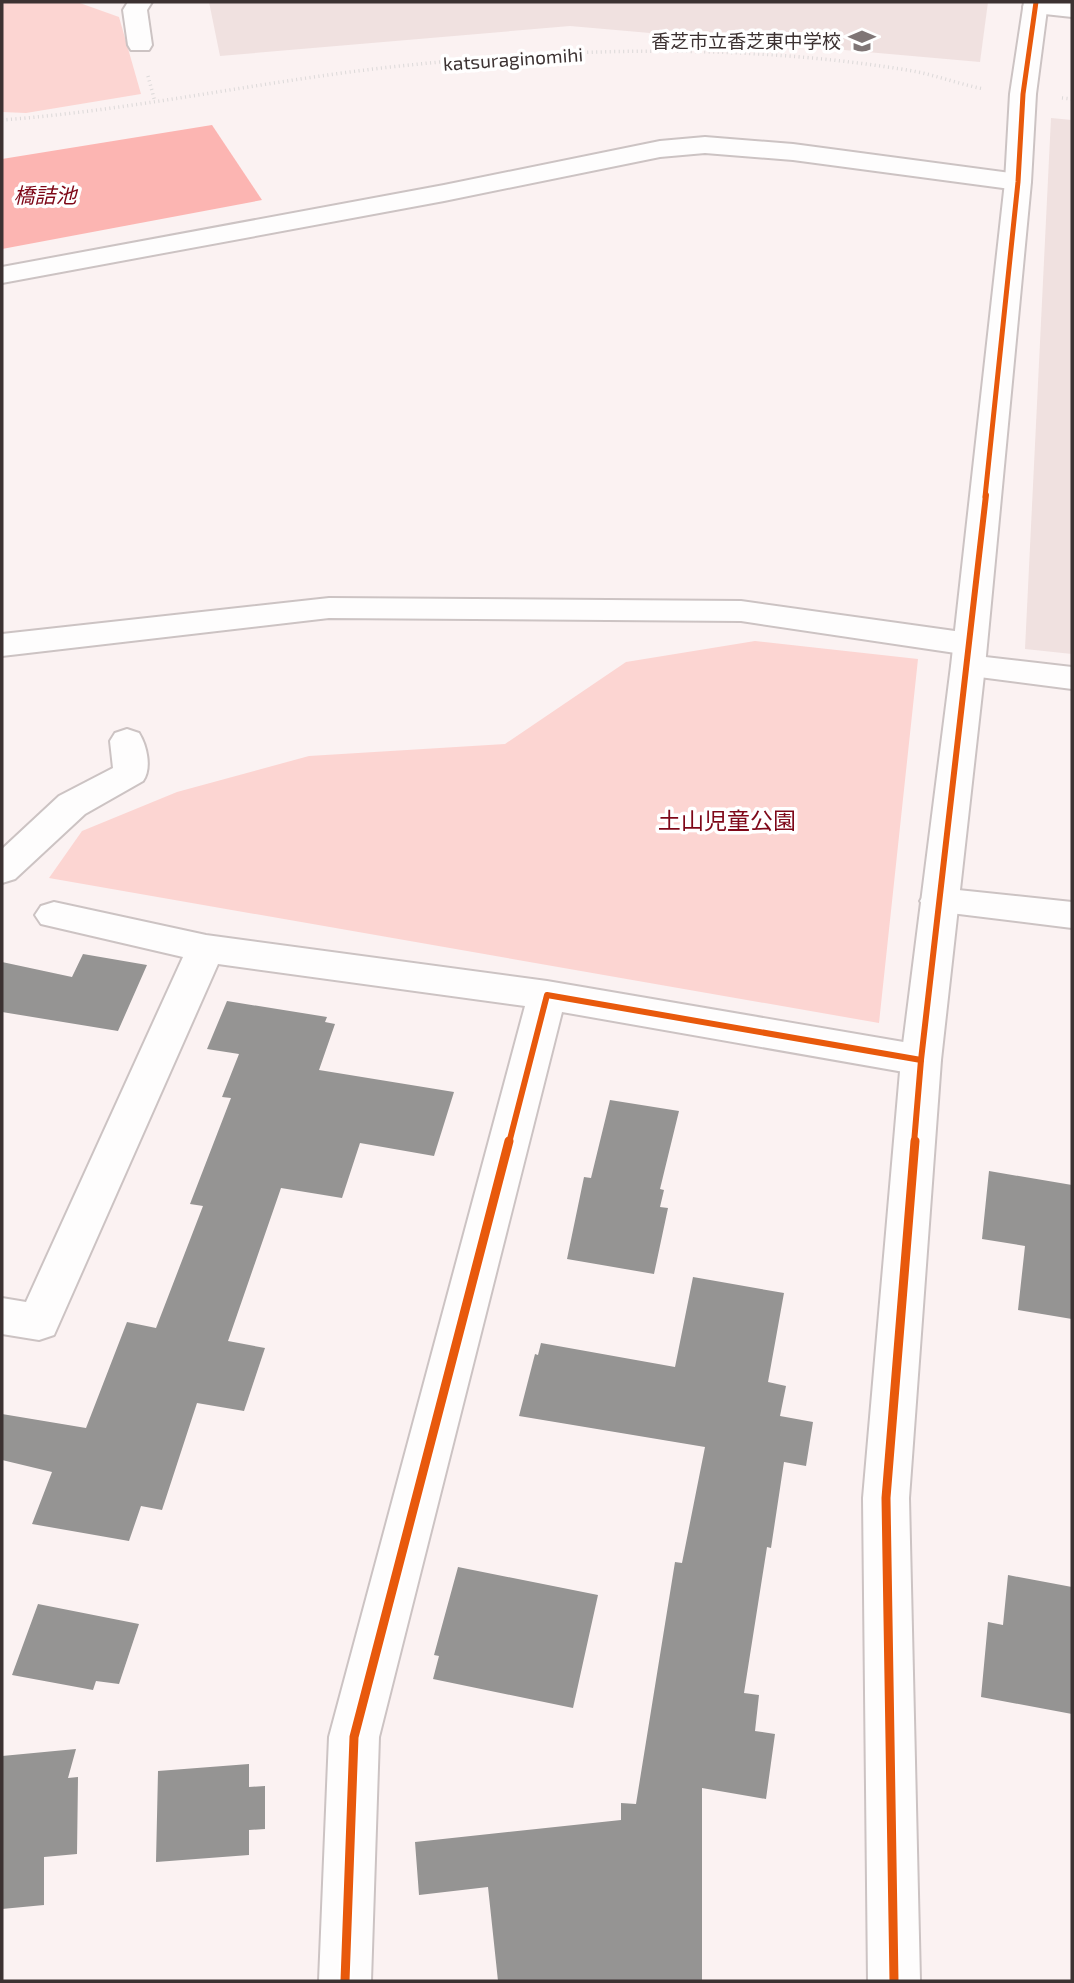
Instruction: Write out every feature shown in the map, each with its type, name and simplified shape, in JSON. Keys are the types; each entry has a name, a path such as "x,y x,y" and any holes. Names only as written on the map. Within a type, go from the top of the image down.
{"street":[{"path":"140,2 135,10 141,45"},
{"path":"894,1981 886,1498 921,1060 969,655 1018,182 1023,94 1048,6"},
{"path":"2,275 444,193 660,149 705,145 793,152 1018,182"},
{"path":"2,645 329,608 741,611 969,655 1072,678"},
{"path":"2,870 72,806 131,773 127,741"},
{"path":"939,901 1072,915"},
{"path":"54,915 206,948 547,995 921,1060"},
{"path":"2,1316 40,1322 206,948"},
{"path":"345,1981 354,1737 547,995"}],"shaded area":[{"name":"香芝市立香芝東中学校","path":"209,2 988,2 980,62 570,26 220,56"},
{"path":"1051,118 1072,120 1072,654 1025,649"}],"green space":[{"path":"2,2 77,2 119,17 141,94 26,113 2,112"},
{"name":"土山児童公園","path":"755,641 918,659 879,1023 49,878 82,831 177,792 309,756 505,744 626,662"}],"water":[{"name":"橋詰池","path":"212,125 262,200 2,249 2,159"}],"building":[{"path":"83,954 147,965 118,1031 2,1012 2,962 72,977"},
{"path":"227,1001 327,1017 325,1022 335,1024 319,1070 454,1092 434,1156 360,1143 342,1198 281,1188 228,1341 265,1348 244,1411 197,1403 162,1510 141,1506 129,1541 32,1524 52,1472 2,1460 2,1414 86,1428 127,1322 156,1328 203,1206 190,1204 231,1098 222,1097 239,1054 207,1049"},
{"path":"610,1100 679,1111 660,1189 664,1190 660,1207 668,1208 654,1274 567,1259 584,1177 591,1178"},
{"path":"989,1171 1072,1185 1072,1319 1018,1310 1025,1246 982,1239"},
{"path":"693,1277 784,1293 768,1382 786,1386 780,1416 813,1422 806,1466 784,1462 771,1548 767,1547 744,1693 759,1695 755,1731 775,1734 766,1799 702,1788 702,1981 498,1981 488,1887 419,1895 415,1842 621,1820 621,1803 636,1804 675,1562 682,1563 705,1447 519,1416 535,1354 538,1355 541,1343 675,1367"},
{"path":"458,1567 598,1595 573,1708 433,1679 439,1656 434,1655"},
{"path":"1008,1575 1072,1587 1072,1714 981,1697 988,1622 1003,1625"},
{"path":"38,1604 139,1624 119,1684 96,1681 93,1690 12,1675"},
{"path":"76,1749 68,1778 78,1777 77,1854 44,1857 44,1905 2,1909 2,1756"},
{"path":"249,1764 249,1787 265,1786 265,1829 249,1830 249,1855 156,1862 158,1771"}],"cycle path":[{"path":"894,1981 886,1498 921,1060 968,666 1018,182 1023,94 1036,2"},
{"path":"345,1981 354,1737 547,995 921,1060"}],"place":[{"name":"香芝市立香芝東中学校","path":"862,41"}]}
